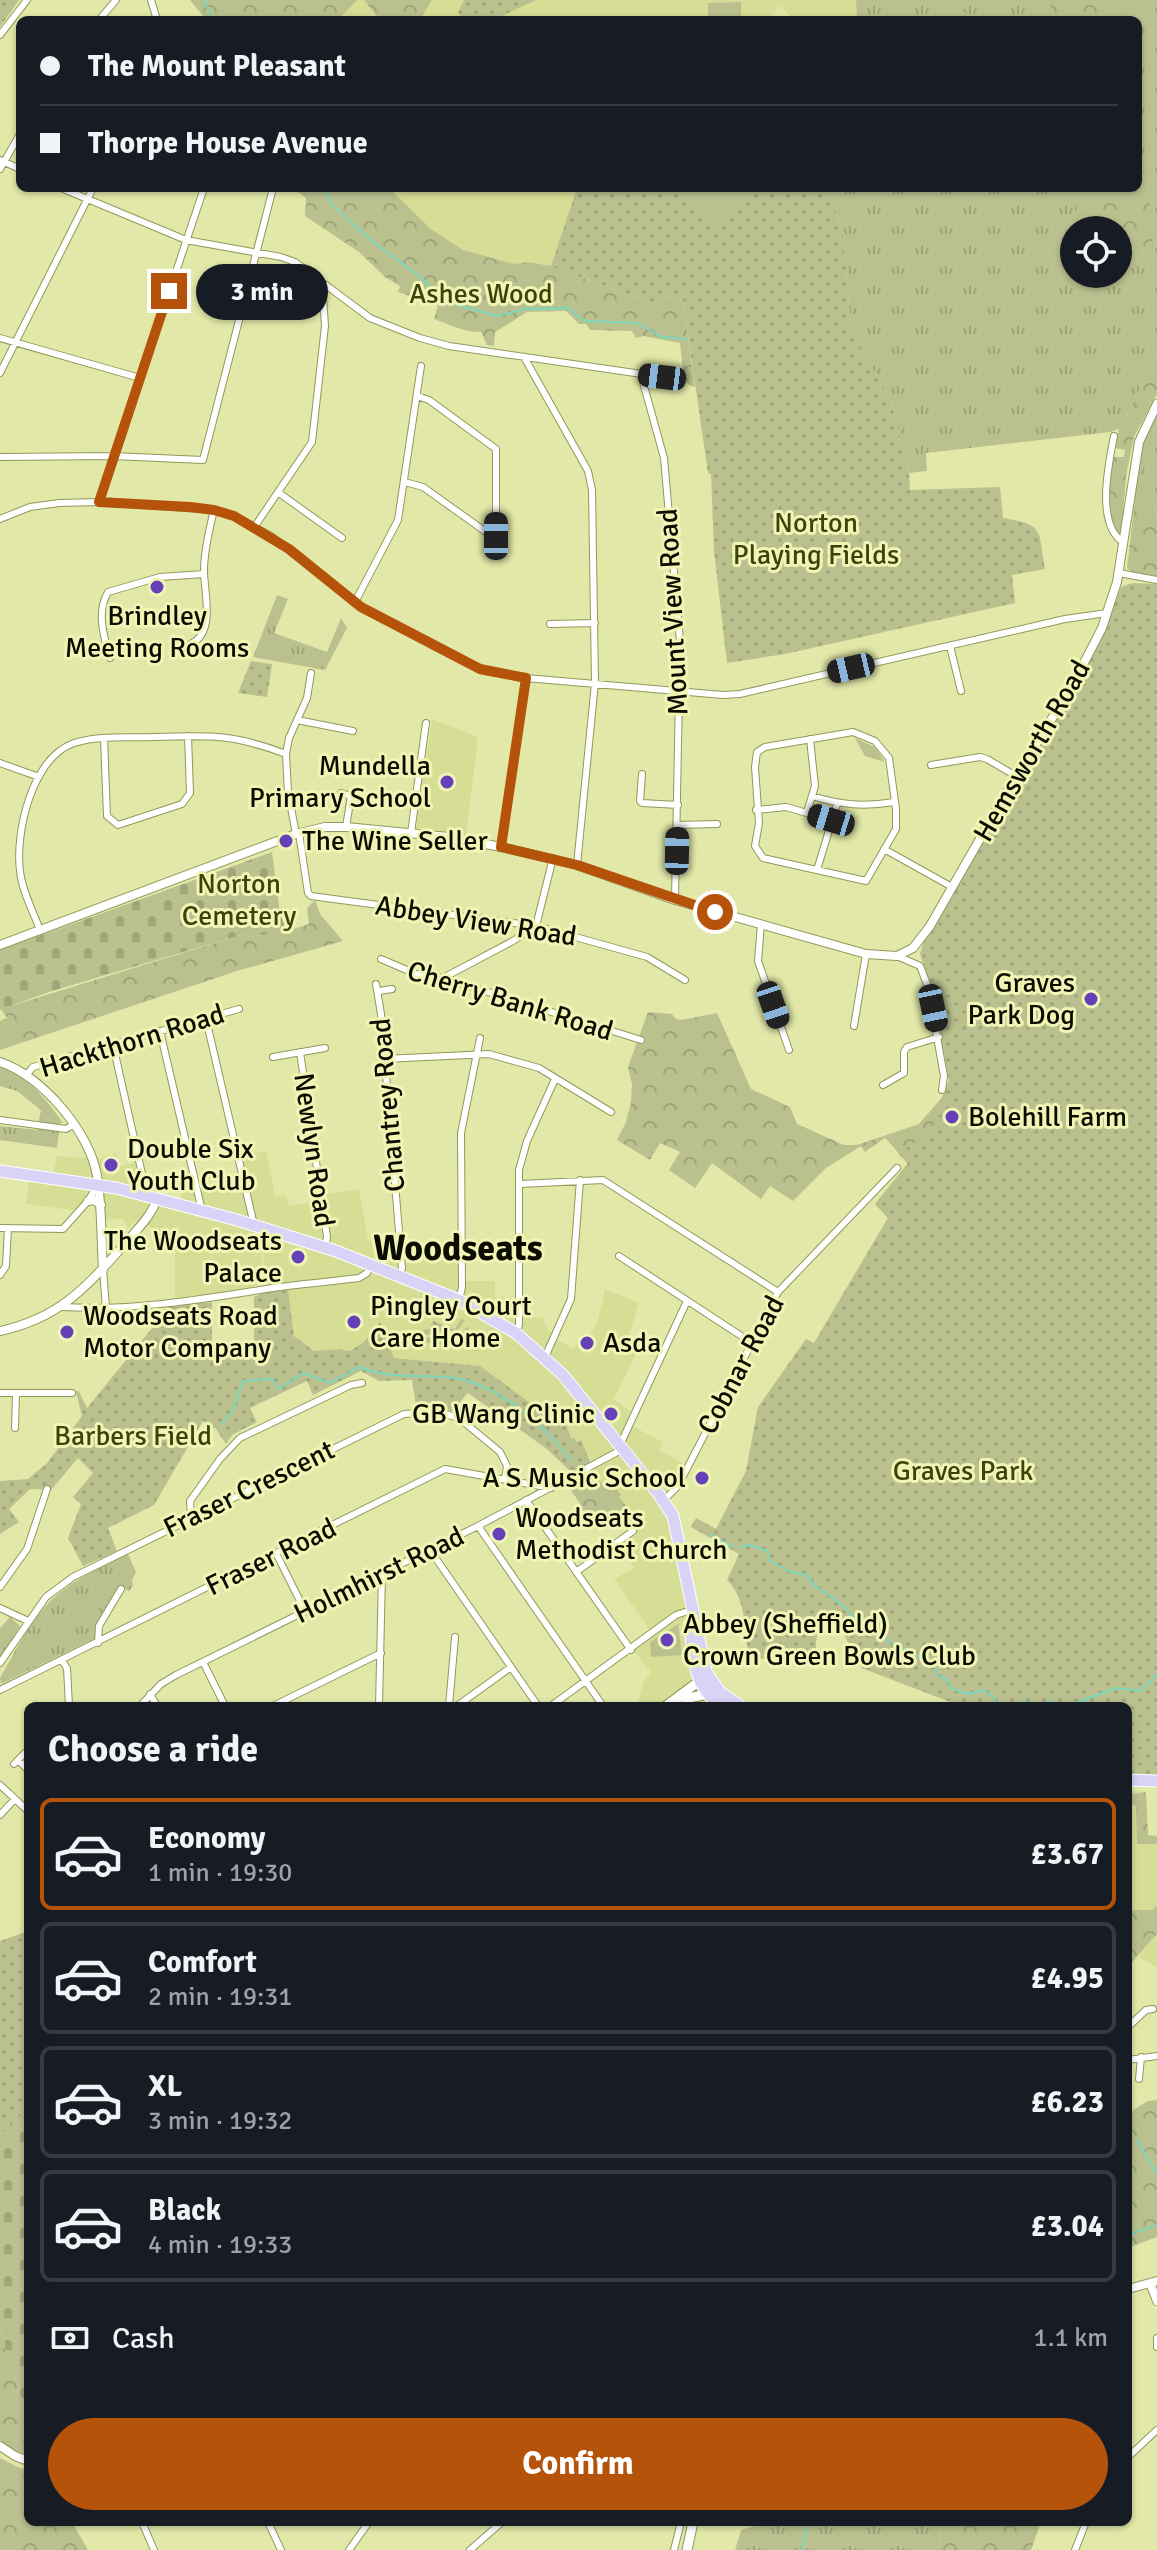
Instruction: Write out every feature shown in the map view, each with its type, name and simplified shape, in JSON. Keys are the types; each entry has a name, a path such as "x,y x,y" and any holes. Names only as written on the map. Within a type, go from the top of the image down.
{"highway":[{"path":"0,1171 98,1184 325,1248 459,1300 516,1333 561,1372 663,1501 676,1524 691,1610 689,1624 706,1693 716,1702"},
{"path":"704,1681 734,1702"},
{"path":"1132,1780 1152,1781"},
{"path":"1132,1786 1152,1781"}],"main road":[{"path":"672,1702 704,1681"},
{"path":"679,1697 689,1698 706,1693"},
{"path":"687,2550 692,2526"}],"street":[{"path":"0,35 27,0"},
{"path":"102,16 116,0"},
{"path":"1,163 16,140"},
{"path":"70,192 186,240 295,262 362,313 420,338 476,350 683,380"},
{"path":"0,373 91,192"},
{"path":"99,502 203,192"},
{"path":"0,457 113,456 201,461 205,457 272,192"},
{"path":"255,526 306,453 314,430 325,326 322,282"},
{"path":"0,338 140,378"},
{"path":"524,357 591,479 595,683 577,865"},
{"path":"355,602 398,520 421,366"},
{"name":"Mount View Road","path":"641,375 664,458 680,641 675,900"},
{"path":"405,482 423,487 493,537 496,536 496,449 429,400 417,396"},
{"name":"Hemsworth Road","path":"913,948 930,926 1082,668 1107,613 1119,573 1139,442 1157,404"},
{"path":"1114,436 1105,486 1113,531 1123,542"},
{"path":"1111,451 1122,453"},
{"path":"279,493 342,538"},
{"path":"0,519 45,504 99,502 214,510 255,526 355,602 480,669 526,678 723,695 740,694 1065,619 1107,613"},
{"path":"188,645 195,642 205,624 208,606 204,574 214,510"},
{"path":"1119,573 1157,580"},
{"path":"110,658 102,617 108,592 160,577 204,574"},
{"path":"550,624 595,623"},
{"path":"950,646 961,691"},
{"path":"297,834 288,792 286,754 308,693 311,673"},
{"path":"501,847 526,678"},
{"path":"298,691 308,693"},
{"path":"297,720 353,731"},
{"path":"411,833 426,723"},
{"path":"849,732 859,733 875,741 889,758 894,802 896,829 866,881 763,858 755,846 759,823 756,810 757,752 765,747 849,732"},
{"path":"40,930 23,884 20,861 26,812 39,777 54,755 76,743 104,738 188,736 235,737 286,754"},
{"path":"104,738 107,816 118,825 182,804 187,799 190,793 188,736"},
{"path":"807,812 815,780 810,739"},
{"path":"931,765 980,757 1016,776"},
{"path":"0,763 39,777"},
{"path":"642,774 642,803 678,805"},
{"path":"341,793 351,796 346,827"},
{"path":"812,796 837,804 870,806 894,802"},
{"path":"817,870 837,804"},
{"path":"756,810 786,807 831,820"},
{"path":"677,825 717,824"},
{"path":"0,945 297,834 325,827 346,827 411,833 553,858 675,900 866,954 897,956 920,966"},
{"name":"Abbey View Road","path":"297,834 311,896 536,926 647,957 685,980"},
{"path":"884,849 952,887"},
{"path":"443,978 536,926 553,858"},
{"path":"761,924 758,961 789,1050"},
{"path":"897,956 913,948 928,987 939,1037 944,1076 942,1090"},
{"path":"854,1026 866,954"},
{"name":"Cherry Bank Road","path":"381,959 416,974 443,978 641,1040"},
{"name":"Chantrey Road","path":"392,989 378,987 402,1268 400,1275"},
{"name":"Hackthorn Road","path":"27,1074 33,1067 239,1009"},
{"path":"206,1019 254,1226"},
{"path":"160,1031 202,1211"},
{"path":"883,1085 904,1073 904,1052 907,1047 939,1037"},
{"path":"459,1300 462,1287 461,1133 480,1038"},
{"path":"0,1331 35,1321 62,1307 82,1291 149,1216 152,1197 113,1045"},
{"path":"273,1057 325,1048"},
{"name":"Newlyn Road","path":"300,1052 327,1237 325,1248"},
{"path":"384,1059 477,1053 518,1061 539,1068 611,1112"},
{"path":"0,1062 27,1074 45,1090 73,1125 93,1162 101,1205 106,1308"},
{"path":"516,1333 519,1325 522,1155 555,1079"},
{"path":"0,1120 66,1129 73,1125"},
{"path":"79,1181 89,1173 93,1162"},
{"name":"Cobnar Road","path":"663,1501 678,1486 778,1292 897,1168"},
{"path":"545,1357 571,1299 580,1180"},
{"path":"520,1184 603,1180 778,1292"},
{"path":"0,1275 6,1266 4,1228 60,1230 88,1201 98,1184"},
{"path":"88,1201 101,1205"},
{"path":"619,1256 752,1343"},
{"path":"62,1307 106,1308 214,1299 359,1278 365,1276 371,1264"},
{"path":"621,1447 687,1301"},
{"path":"191,1518 190,1501 230,1446 240,1438 351,1385 362,1383"},
{"path":"0,1393 72,1393"},
{"path":"15,1428 16,1393"},
{"name":"Fraser Crescent","path":"1,1660 46,1597 73,1577 411,1411 438,1412 459,1418 500,1452 507,1466 505,1480"},
{"name":"Holmhirst Road","path":"143,1702 161,1684 478,1526 621,1447"},
{"name":"Fraser Road","path":"0,1690 445,1469 551,1488"},
{"path":"0,1587 27,1549 48,1499 47,1489"},
{"path":"526,1500 631,1650"},
{"path":"478,1526 600,1702"},
{"path":"576,1572 629,1531"},
{"path":"430,1550 535,1702"},
{"path":"277,1555 305,1611"},
{"path":"379,1702 382,1574"},
{"path":"98,1643 99,1626 121,1589"},
{"path":"0,1608 28,1621"},
{"path":"556,1702 676,1615 691,1610"},
{"path":"449,1702 455,1637"},
{"path":"281,1702 381,1653"},
{"path":"62,1661 67,1668 69,1702"},
{"path":"203,1662 223,1702"},
{"path":"463,1702 511,1667"},
{"path":"150,1694 155,1702"},
{"path":"24,1754 16,1762 24,1767"},
{"path":"0,1785 24,1807"},
{"path":"0,1815 15,1799"},
{"path":"1132,2022 1146,2010 1153,2009"},
{"path":"1132,2014 1136,2018"},
{"path":"1132,2059 1157,2056"},
{"path":"1139,2079 1141,2057"},
{"path":"1132,2288 1154,2282 1157,2301"},
{"path":"1157,2338 1157,2347"},
{"path":"1132,2453 1157,2430"},
{"path":"0,2446 24,2459"},
{"path":"144,2526 154,2550"},
{"path":"270,2526 281,2550"},
{"path":"349,2550 366,2526"},
{"path":"470,2550 497,2526"},
{"path":"674,2550 680,2526"},
{"path":"1075,2550 1084,2526"}],"shaded area":[{"path":"357,0 364,0 377,16 342,16"},
{"path":"432,0 856,0 857,16 790,16 781,6 770,16 422,16"},
{"path":"393,192 576,192 551,266 528,262 514,264 463,250 431,229"},
{"name":"Mundella Primary School","path":"432,719 478,737 466,834 416,828"},
{"path":"266,1151 275,1196 286,1195 289,1206 321,1200 321,1195 359,1189 368,1240 401,1238 406,1263 421,1263 425,1257 461,1257 461,1281 495,1281 495,1297 522,1299 523,1318 543,1317 543,1322 556,1339 574,1349 582,1334 589,1337 598,1320 605,1289 639,1303 627,1342 637,1346 637,1352 614,1399 637,1416 632,1426 663,1442 659,1450 688,1466 678,1486 664,1501 673,1516 700,1662 731,1702 638,1702 644,1681 651,1672 632,1649 652,1633 614,1579 635,1568 617,1543 634,1530 611,1481 604,1487 593,1472 591,1458 572,1439 563,1413 568,1407 548,1412 537,1408 480,1366 394,1358 364,1342 350,1351 314,1351 294,1336 288,1290 267,1291 261,1238 263,1284 215,1296 175,1298 175,1247 147,1224 134,1222 129,1228 123,1219 101,1220 100,1205 93,1200 79,1211 26,1204 30,1176 52,1179 57,1156 99,1159 116,1153 120,1166 139,1161 144,1173 167,1176 160,1199 179,1204 185,1180 247,1193 239,1157"},
{"path":"1143,1791 1145,1837 1157,1837 1157,1905 1152,1910 1132,1910 1132,1792"},
{"path":"1157,1934 1157,1968 1139,1957"}],"green space":[{"path":"0,0 19,0 0,27"},
{"path":"190,0 357,0 342,16 203,16"},
{"path":"364,0 432,0 422,16 377,16"},
{"path":"464,0 536,0 502,16 461,16 458,13"},
{"path":"856,0 1157,0 1157,356 1119,429 926,453 927,471 909,473 891,401 851,330 843,232 828,192 1142,192 1142,16 857,16"},
{"path":"949,0 964,0 966,16 950,16"},
{"path":"1050,0 1120,0 1121,16 1052,16"},
{"path":"741,2 741,16 708,16 708,3"},
{"path":"1142,162 1149,193 1153,247 1132,258 1132,216 1075,216 1075,192 1142,192"},
{"name":"Ashes Wood","path":"296,192 393,192 431,229 463,250 514,264 528,262 551,266 654,304 665,296 683,300 695,387 684,379 680,343 643,336 636,338 632,331 590,330 566,311 527,312 495,332 494,346 487,345 481,332 434,319 438,306 398,292 400,286 385,277 359,252 305,216 306,198"},
{"name":"Norton Playing Fields","path":"576,192 828,192 843,232 851,330 891,401 909,473 910,490 1000,487 1003,518 1026,523 1037,531 1045,569 1012,575 1015,603 785,654 727,663 714,551 711,474 708,473 683,300 665,296 654,304 551,266"},
{"path":"685,192 754,192 718,226"},
{"path":"1157,356 1157,394 1134,437 1126,476 1121,539 1109,511 1112,457 1124,457 1125,450 1115,448 1119,429"},
{"path":"1157,410 1157,516 1153,500 1132,499 1142,442"},
{"path":"1135,499 1153,500 1157,516 1157,577 1132,573 1127,568"},
{"name":"Graves Park","path":"1133,583 1157,584 1157,1776 1132,1776 1132,1702 951,1702 862,1668 837,1621 820,1609 815,1653 749,1660 742,1607 727,1580 739,1554 691,1527 696,1518 716,1529 746,1471 758,1407 806,1339 814,1343 888,1218 875,1204 908,1164 898,1153 927,1135 949,1080 931,987 920,954 923,943 1101,640 1121,587"},
{"path":"277,595 288,599 274,633 327,652 341,618 347,628 325,670 253,657"},
{"path":"251,661 272,664 267,697 238,693"},
{"path":"855,738 875,747 885,762 865,756"},
{"name":"Norton Cemetery","path":"272,852 280,914 287,931 249,937 244,934 49,992 0,1010 0,950"},
{"path":"315,900 320,914 343,941 237,971 0,1050 0,1021 7,1018 1,1009 244,934 249,937 309,924 307,908"},
{"path":"648,1012 672,1014 682,1020 717,1013 751,1089 790,1107 797,1124 844,1145 857,1145 919,1124 945,1094 939,1108 1127,1702 951,1702 862,1668 837,1621 818,1608 814,1597 703,1533 722,1538 814,1344 888,1218 875,1204 908,1163 885,1138 865,1152 861,1146 826,1168 793,1201 770,1186 761,1199 712,1163 695,1188 669,1170 680,1152 660,1143 650,1160 617,1140 631,1102 632,1084 628,1067"},
{"path":"0,1067 28,1083 63,1123 60,1123 57,1148 0,1140 0,1126 37,1130 41,1110 17,1091 0,1086"},
{"name":"Barbers Field","path":"288,1289 294,1336 314,1351 350,1351 364,1342 380,1322 394,1358 480,1366 537,1408 548,1412 568,1407 569,1410 563,1414 571,1438 577,1442 581,1440 591,1463 572,1473 547,1449 468,1393 452,1411 416,1406 412,1380 379,1381 361,1371 313,1395 307,1381 250,1408 257,1422 232,1435 226,1444 216,1429 203,1421 154,1505 108,1528 117,1551 83,1566 68,1538 81,1504 73,1497 93,1473 78,1458 51,1490 30,1489 9,1509 19,1522 0,1534 0,1481 28,1479 47,1463 82,1416 76,1392 78,1390 87,1408 170,1306 212,1302 212,1356 254,1357 254,1297 267,1291"},
{"path":"461,1319 465,1320 458,1330 424,1335 423,1330 429,1329 433,1321 455,1329"},
{"path":"468,1326 469,1335 482,1344 478,1351 424,1342 425,1338 460,1335"},
{"path":"593,1472 604,1487 611,1480 621,1495 619,1497 643,1528 636,1532 630,1524 617,1521 618,1526 596,1529 589,1522 569,1485"},
{"path":"128,1554 136,1572 133,1586 129,1591 120,1586 98,1623 95,1638 1,1684 0,1678 26,1633 53,1599 83,1577"},
{"path":"10,1617 20,1626 0,1660 0,1628"},
{"name":"Abbey (Sheffield) Crown Green Bowls Club","path":"678,1624 682,1655 651,1657 650,1642"},
{"path":"1146,1792 1148,1835 1157,1836 1157,1844 1137,1844 1136,1806 1132,1804 1132,1794"},
{"path":"1157,1905 1157,1934 1132,1962 1132,1910 1152,1910"},
{"path":"24,1932 24,2113 0,2135 0,1941"},
{"path":"1157,2100 1157,2237 1132,2246 1132,2111 1148,2101"},
{"path":"24,2113 24,2407 0,2328 0,2135"},
{"path":"0,2328 24,2407 24,2453 10,2450 0,2440"},
{"path":"0,2458 24,2468 24,2526 74,2526 88,2550 0,2550"},
{"path":"754,2526 941,2526 939,2550 735,2550 741,2530"},
{"path":"941,2526 1040,2526 1031,2550 939,2550"}],"waterway":[{"path":"204,0 211,16"},
{"path":"325,192 332,205 372,241 422,278 436,294 454,304 497,316 525,309 568,308 584,321 637,323 662,337 686,339"},
{"path":"222,1424 234,1408 243,1381 272,1379 279,1389 303,1373 330,1383 358,1367 390,1374 444,1377 480,1385 531,1418 571,1460"},
{"path":"710,1535 733,1547"},
{"path":"740,1547 750,1545 764,1550 768,1552 769,1560 790,1572 805,1574 851,1615 899,1648 936,1666 938,1676 946,1679 952,1689 969,1694 983,1690 996,1702"},
{"path":"1078,1702 1116,1688 1141,1691 1157,1674"},
{"path":"1048,1702 1053,1702"},
{"path":"1137,2140 1157,2174"},
{"path":"1132,2234 1157,2225"},
{"path":"802,2550 807,2526"}],"place":[{"name":"Brindley Meeting Rooms","path":"157,587"},
{"name":"Mundella Primary School","path":"447,782"},
{"name":"The Wine Seller","path":"286,841"},
{"name":"Graves Park Dog","path":"1091,999"},
{"name":"Bolehill Farm","path":"952,1117"},
{"name":"Double Six Youth Club","path":"111,1165"},
{"name":"The Woodseats Palace","path":"298,1257"},
{"name":"Pingley Court Care Home","path":"354,1322"},
{"name":"Woodseats Road Motor Company","path":"67,1332"},
{"name":"Asda","path":"587,1343"},
{"name":"GB Wang Clinic","path":"611,1414"},
{"name":"A S Music School","path":"702,1478"},
{"name":"Woodseats Methodist Church","path":"499,1534"},
{"name":"Abbey (Sheffield) Crown Green Bowls Club","path":"667,1640"}],"district":[{"name":"Woodseats","path":"458,1248"}],"route":[{"path":"169,291 99,502 190,507 234,516 271,536 361,607 480,669 526,678 501,847 577,865 715,912"}]}
